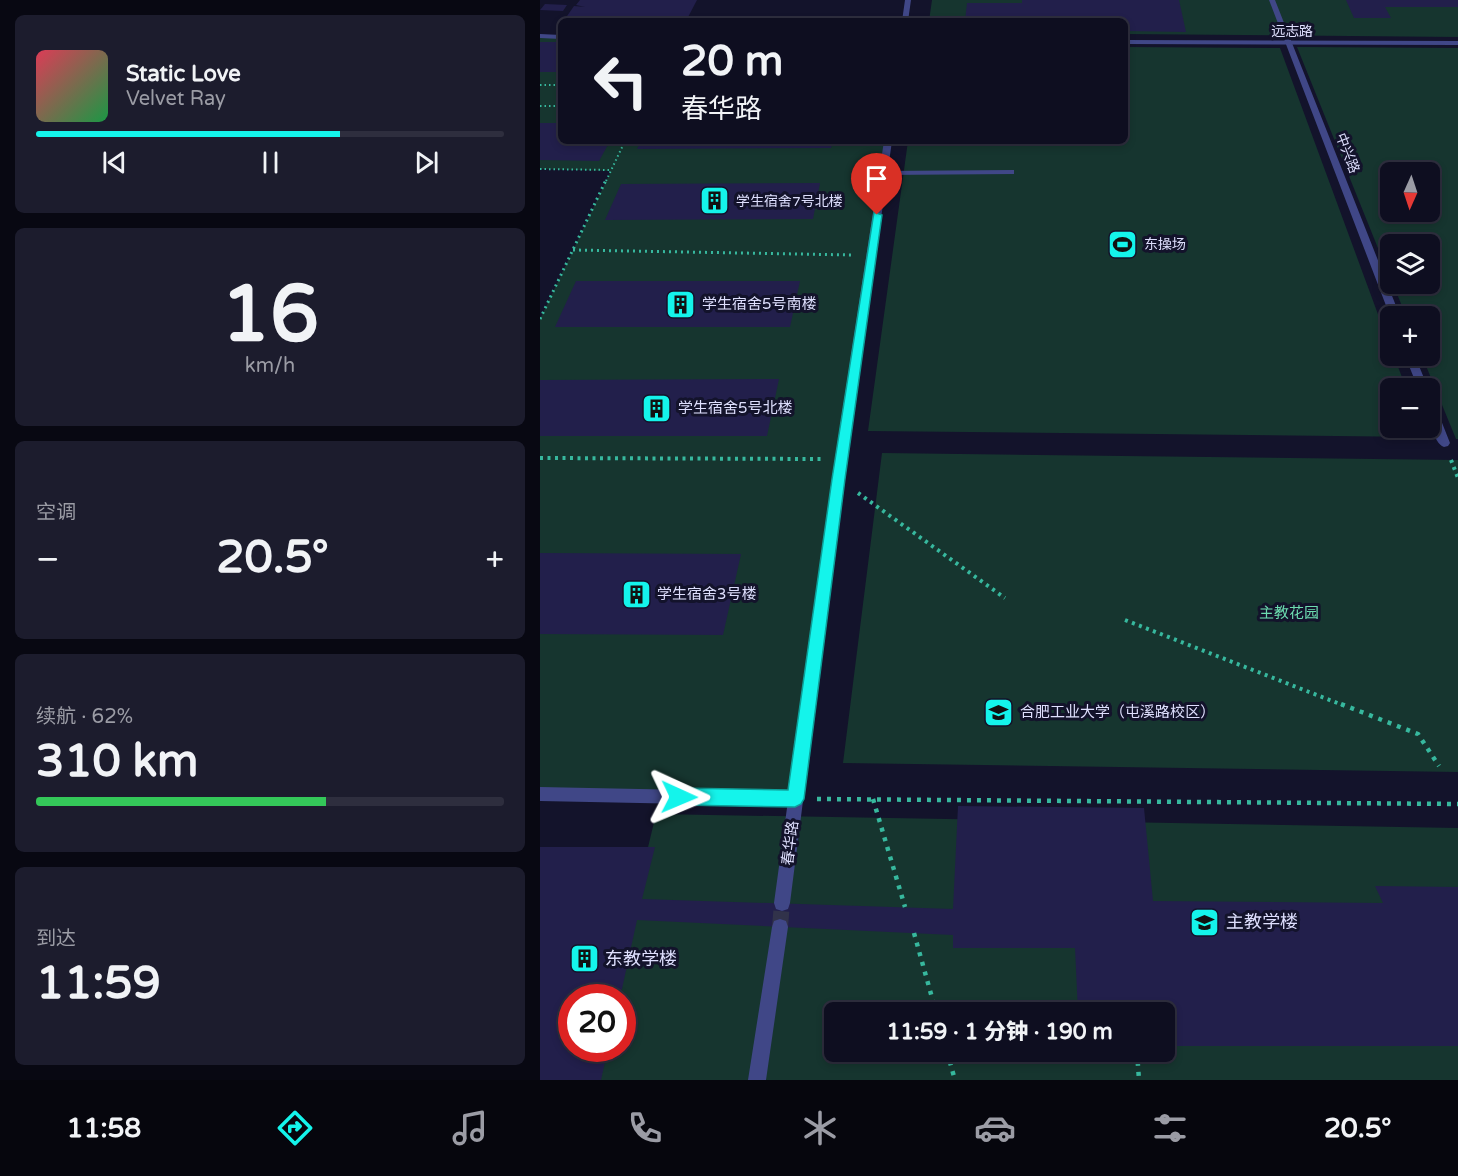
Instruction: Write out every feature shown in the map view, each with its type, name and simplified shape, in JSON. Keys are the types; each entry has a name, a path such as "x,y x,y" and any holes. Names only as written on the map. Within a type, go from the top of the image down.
{"street":[{"path":"905,18 908,0"},
{"name":"中兴路","path":"1272,0 1391,306"},
{"path":"540,36 558,37"},
{"name":"远志路","path":"1128,42 1458,43"},
{"name":"春华路","path":"782,903 838,479 888,144"},
{"path":"883,173 1011,172"},
{"path":"1440,432 1444,443"},
{"path":"540,794 795,799"},
{"path":"757,1080 780,927"}],"path":[{"path":"540,85 558,85"},
{"path":"540,106 558,106"},
{"path":"540,319 624,144"},
{"path":"540,169 611,170"},
{"path":"573,250 871,256"},
{"path":"540,458 841,459"},
{"path":"838,479 1005,598"},
{"path":"1125,620 1418,734 1439,766"},
{"path":"795,799 1458,804"},
{"path":"873,799 905,907"},
{"path":"914,933 933,1002"},
{"path":"950,1062 955,1080"},
{"path":"1138,1062 1139,1080"}],"green space":[{"path":"932,0 1458,0 1458,37 1128,34 1128,18 929,18"},
{"path":"540,36 558,36 558,144 888,144 795,799 540,792 540,319 611,171 540,169"},
{"name":"东操场","path":"1128,47 1280,48 1380,320 1380,366 1398,366 1402,378 1380,378 1380,437 868,431 908,144 1128,144"},
{"path":"1297,47 1458,48 1458,439 1456,439 1440,400 1440,378 1431,378 1426,366 1440,366 1440,306 1402,306 1397,294 1440,294 1440,234 1380,234 1380,253"},
{"name":"主教花园","path":"882,453 1458,460 1458,772 843,763"},
{"path":"656,814 1458,828 1458,1080 592,1080 597,1062 636,1062 636,984 615,984"}],"building":[{"path":"580,0 697,0 688,18 566,18 574,6 585,7 576,5"},
{"path":"1022,0 1179,0 1186,32 1128,31 1128,18 965,18 967,3 1022,3"},
{"path":"1346,0 1458,0 1458,7 1385,7 1391,18 1354,18"},
{"path":"545,4 567,5 563,11 540,10"},
{"path":"540,42 558,42 558,72 540,72"},
{"path":"540,123 558,123 558,144 608,144 599,161 540,160"},
{"path":"640,144 832,144 831,148 637,149"},
{"name":"学生宿舍7号北楼","path":"820,183 813,219 605,220 621,184"},
{"name":"学生宿舍5号南楼","path":"576,281 800,281 790,327 555,327"},
{"name":"学生宿舍5号北楼","path":"779,379 767,436 540,436 540,380"},
{"name":"学生宿舍3号楼","path":"540,553 741,554 723,635 540,634"},
{"name":"主教学楼","path":"958,806 1144,808 1153,901 1383,903 1375,886 1458,887 1458,1046 1175,1046 1175,1002 1078,1002 1075,948 953,948 953,935 637,920 623,984 558,984 558,1062 605,1062 601,1080 540,1080 540,847 655,847 642,899 953,909"}],"tunnel":[{"path":"780,927 782,903"}],"place":[{"name":"学生宿舍7号北楼","path":"715,201"},
{"name":"东操场","path":"1123,244"},
{"name":"学生宿舍5号南楼","path":"681,304"},
{"name":"学生宿舍5号北楼","path":"657,408"},
{"name":"学生宿舍3号楼","path":"636,594"},
{"name":"合肥工业大学（屯溪路校区）","path":"999,712"},
{"name":"主教学楼","path":"1205,922"},
{"name":"东教学楼","path":"584,959"}],"route":[{"path":"679,797 795,799 838,479 877,215"}]}
